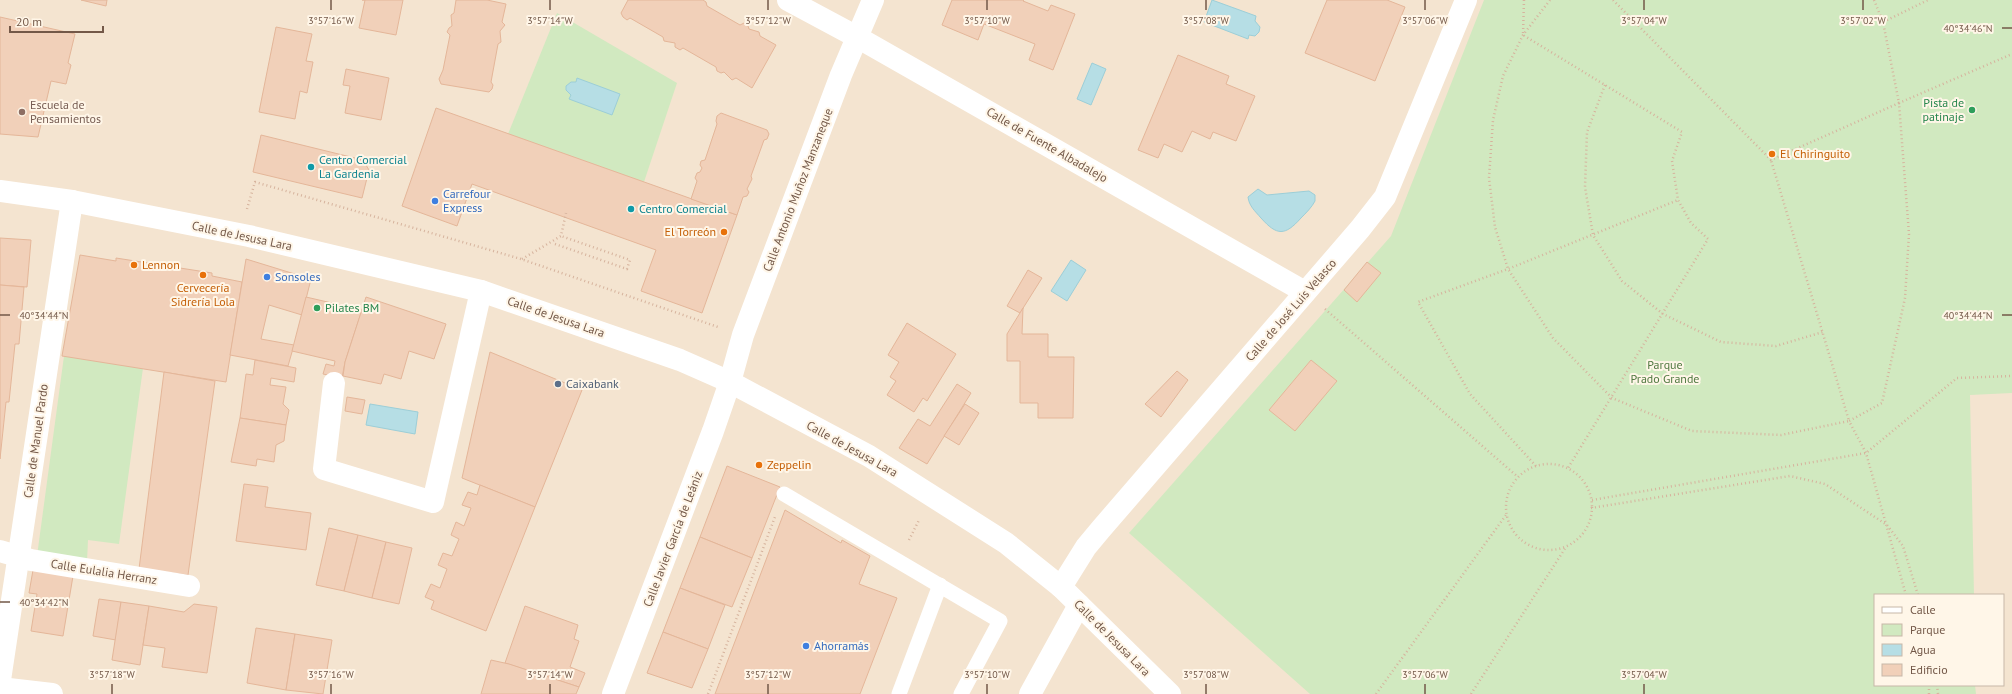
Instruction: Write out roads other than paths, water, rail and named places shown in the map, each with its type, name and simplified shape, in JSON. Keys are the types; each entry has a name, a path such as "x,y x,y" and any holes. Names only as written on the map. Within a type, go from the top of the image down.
{"street":[{"name":"Calle de Fuente Albadalejo","path":"788,0 857,37 1305,292"},
{"name":"Calle Antonio Muñoz Manzaneque","path":"730,382 743,335 857,37 873,0"},
{"name":"Calle de José Luis Velasco","path":"1061,587 1086,547 1360,229 1385,197 1466,0"},
{"name":"Calle de Jesusa Lara","path":"0,191 72,201 249,236 481,291 680,360 730,382 869,456 1006,543 1061,587 1170,694"},
{"name":"Calle de Manuel Pardo","path":"0,680 10,553 72,201"},
{"path":"334,383 324,469 433,502 481,291"},
{"name":"Calle Javier García de Leániz","path":"613,694 682,516 730,382"},
{"name":"Calle Eulalia Herranz","path":"10,553 31,560 189,586"},
{"path":"1030,694 1079,605"},
{"path":"0,688 52,694"}],"lane":[{"path":"784,494 1000,621 961,694"},
{"path":"899,694 940,585"}],"water":[{"path":"1212,0 1256,16 1255,21 1260,27 1259,32 1255,36 1249,35 1248,39 1204,22"},
{"path":"1092,63 1106,69 1091,105 1077,99"},
{"path":"577,78 620,94 612,115 569,99 571,95 566,90 566,86 571,82 576,82"},
{"path":"1258,189 1267,195 1309,191 1315,195 1315,201 1307,212 1290,228 1286,231 1276,231 1267,224 1251,206 1248,197"},
{"path":"1071,260 1086,270 1067,301 1051,291"},
{"path":"370,404 418,412 415,434 366,425"}],"place":[{"name":"Pista de patinaje","path":"1972,110"},
{"name":"Escuela de Pensamientos","path":"22,112"},
{"name":"El Chiringuito","path":"1772,154"},
{"name":"Centro Comercial La Gardenia","path":"311,167"},
{"name":"Carrefour Express","path":"435,201"},
{"name":"Centro Comercial","path":"631,209"},
{"name":"El Torreón","path":"724,232"},
{"name":"Lennon","path":"134,265"},
{"name":"Cervecería Sidrería Lola","path":"203,275"},
{"name":"Sonsoles","path":"267,277"},
{"name":"Pilates BM","path":"317,308"},
{"name":"Caixabank","path":"558,384"},
{"name":"Zeppelin","path":"759,465"},
{"name":"Ahorramás","path":"806,646"}],"park label":[{"name":"Parque Prado Grande","path":"1665,372"}]}
